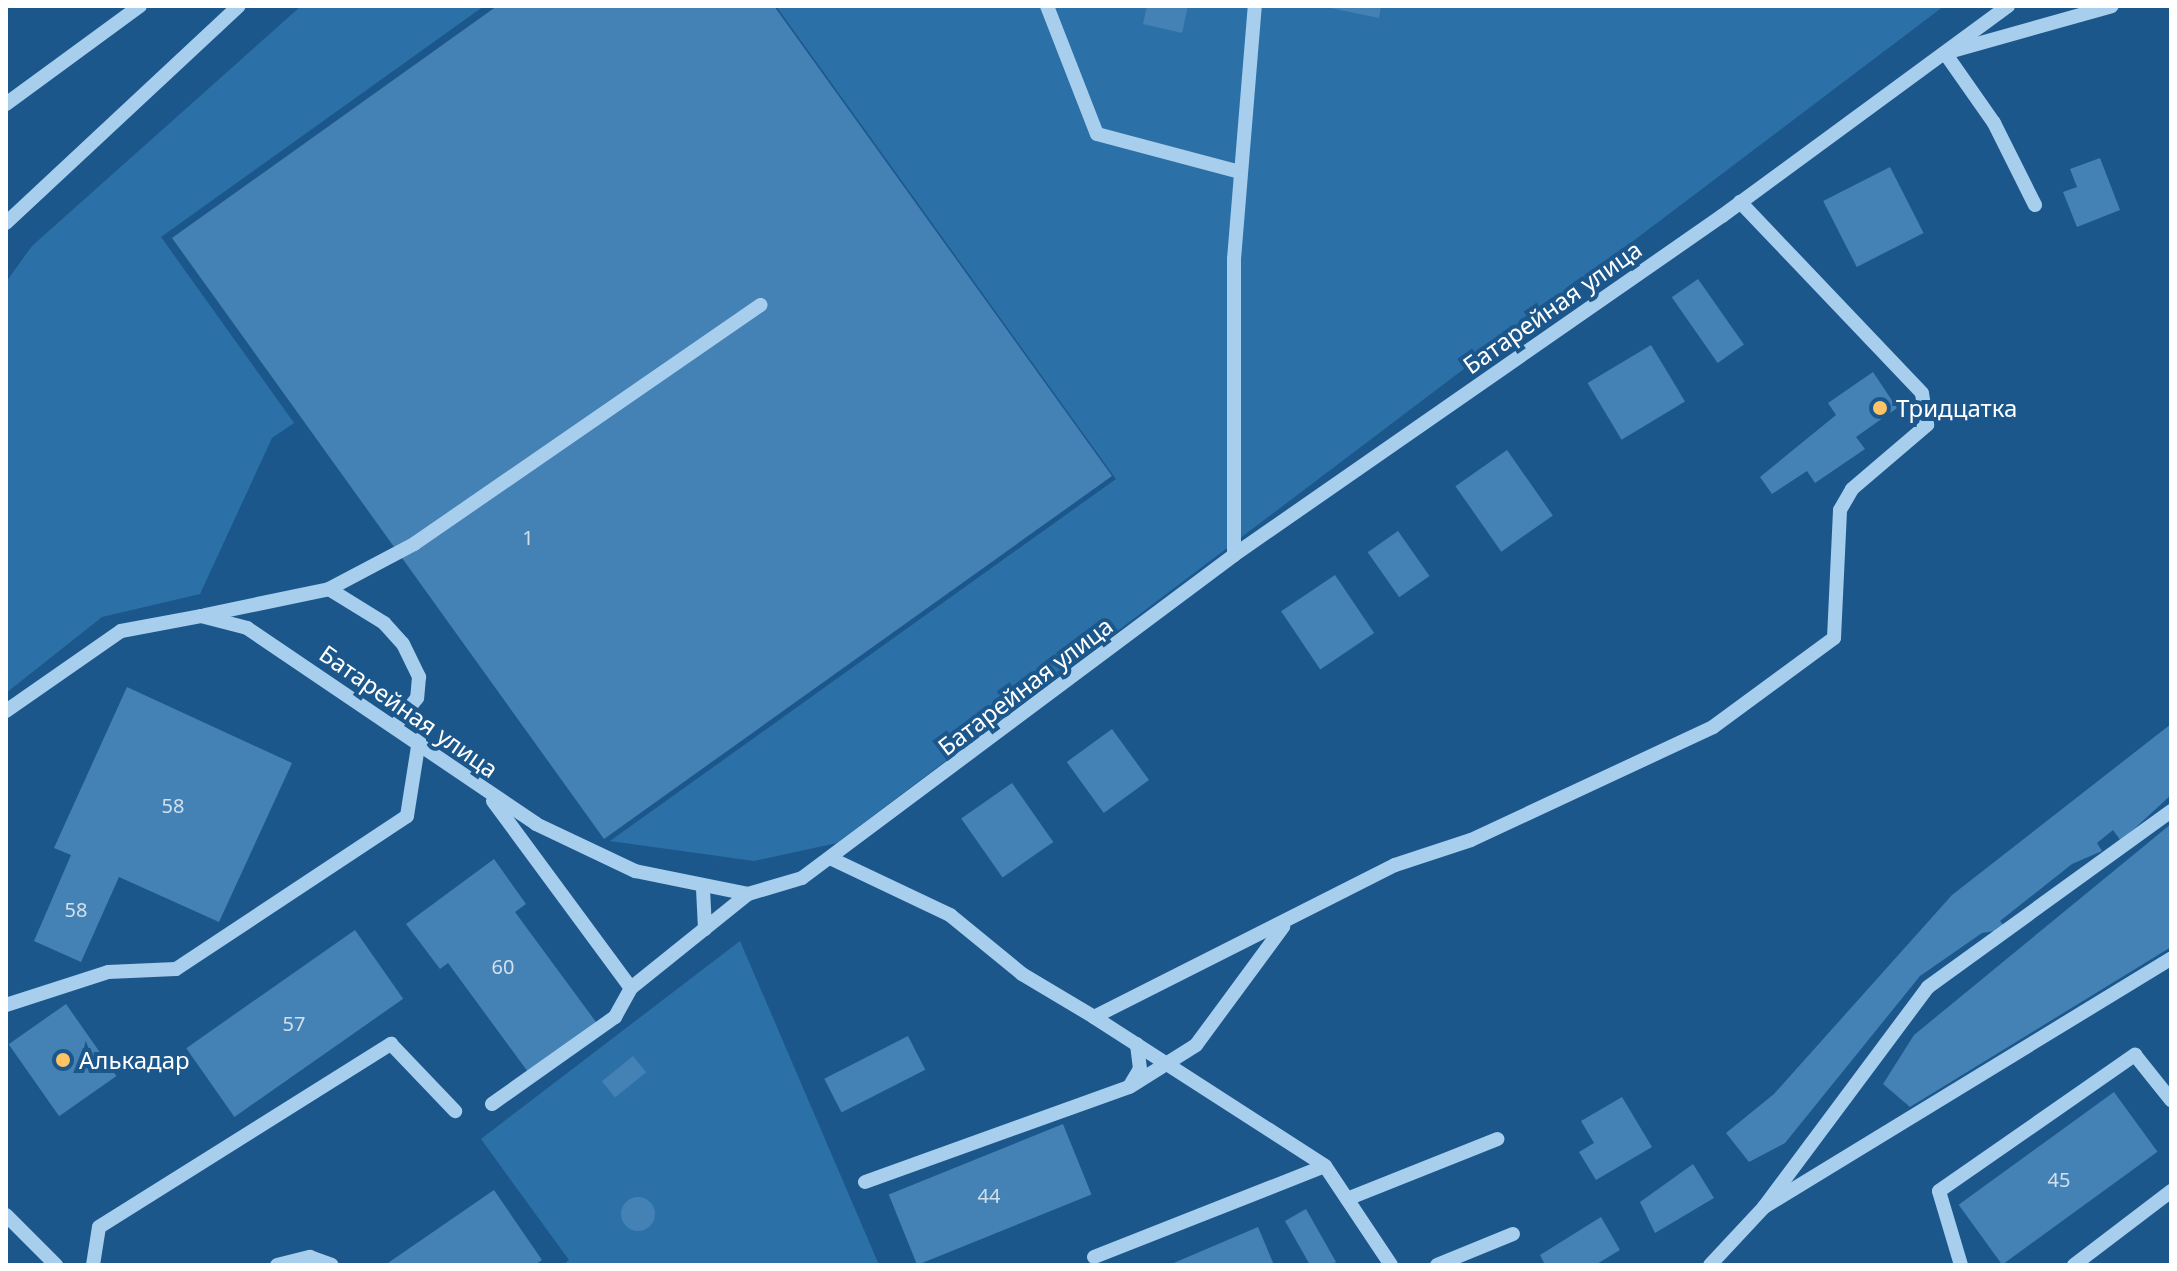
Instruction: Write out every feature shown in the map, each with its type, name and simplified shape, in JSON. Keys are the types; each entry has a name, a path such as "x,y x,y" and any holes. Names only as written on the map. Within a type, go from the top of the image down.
{"street":[{"path":"6,104 140,6"},
{"path":"6,223 239,6"},
{"path":"1047,6 1097,134 1240,172"},
{"path":"1234,555 1240,172 1255,6"},
{"name":"Батарейная улица","path":"6,711 121,631 201,616 247,628 419,740 487,792 635,871 703,889 748,894 802,878 832,859 1234,555 1740,202 2008,6"},
{"path":"2035,205 1994,123 1945,53 2112,6"},
{"path":"1094,1017 1283,927 1395,865 1471,840 1697,737 1834,638 1840,510 1869,473 1919,439 1928,407 1740,202"},
{"path":"201,616 329,589 414,544 760,305"},
{"path":"329,589 384,623 403,644 419,677 417,698 396,725"},
{"path":"6,1005 108,972 176,969 407,816 419,740"},
{"path":"487,792 631,988"},
{"path":"1710,1265 1764,1207 1928,987 2171,811"},
{"path":"832,859 950,915 1022,974 1137,1044 1325,1166 1391,1265"},
{"path":"703,889 705,929"},
{"path":"492,1104 615,1017 631,988 748,894"},
{"path":"865,1182 1129,1087 1169,1065 1213,1027 1283,927"},
{"path":"1764,1207 2171,959"},
{"path":"93,1265 99,1227 391,1044 455,1111"},
{"path":"1129,1087 1140,1069 1137,1044"},
{"path":"1961,1265 1939,1191 2135,1055 2171,1100"},
{"path":"1347,1199 1498,1139"},
{"path":"1094,1257 1325,1166"},
{"path":"2074,1265 2171,1191"},
{"path":"6,1215 56,1265"},
{"path":"1437,1265 1513,1234"},
{"path":"277,1265 310,1257 332,1265"}],"shaded area":[{"path":"301,6 484,6 161,237 294,423 272,438 200,594 102,617 6,693 6,282 32,246"},
{"path":"776,6 1944,6 837,843 754,861 610,841 1116,479"},
{"path":"740,941 879,1265 563,1265 569,1260 481,1139"}],"building":[{"path":"497,6 774,6 1112,476 604,839 172,238"},
{"path":"1147,6 1188,6 1182,33 1143,24"},
{"path":"1321,6 1381,6 1379,18"},
{"path":"2100,158 2120,210 2077,227 2063,192 2077,187 2070,169"},
{"path":"1890,167 1924,233 1857,267 1823,201"},
{"path":"1698,279 1744,345 1718,363 1672,297"},
{"path":"1651,345 1685,402 1622,440 1588,383"},
{"path":"1873,372 1897,408 1856,437 1865,449 1815,483 1807,471 1772,494 1760,477 1836,415 1828,403"},
{"path":"1507,450 1553,516 1501,552 1455,486"},
{"path":"1398,531 1430,576 1399,597 1368,552"},
{"path":"1335,575 1374,633 1320,669 1281,611"},
{"path":"127,687 292,763 219,922 119,877 81,962 34,941 71,855 54,848"},
{"path":"2171,724 2171,795 2121,841 2113,830 2097,843 2102,851 2072,864 2000,921 2007,929 1982,933 1920,976 1785,1143 1749,1162 1726,1133 1774,1094 1952,895"},
{"path":"1112,729 1149,780 1104,813 1067,762"},
{"path":"1012,783 1053,842 1003,878 961,819"},
{"path":"2171,824 2171,947 1910,1107 1883,1084 1914,1035"},
{"path":"494,859 526,904 515,912 596,1022 528,1072 448,963 440,969 406,924"},
{"path":"355,930 403,999 234,1117 186,1048"},
{"name":"Алькадар","path":"66,1004 116,1076 59,1116 9,1044"},
{"path":"908,1036 925,1070 841,1113 824,1079"},
{"path":"633,1056 646,1072 615,1097 602,1081"},
{"path":"2114,1092 2157,1152 2002,1265 1959,1205"},
{"path":"1622,1097 1652,1147 1596,1180 1579,1152 1594,1143 1581,1121"},
{"path":"1063,1124 1091,1194 917,1265 889,1194"},
{"path":"1693,1164 1714,1198 1655,1233 1640,1202"},
{"path":"494,1190 542,1260 535,1265 385,1265"},
{"path":"638,1197 650,1202 655,1214 650,1226 638,1231 626,1226 621,1214 626,1202"},
{"path":"1306,1209 1336,1262 1330,1265 1310,1265 1285,1221"},
{"path":"1601,1217 1620,1250 1595,1265 1545,1265 1540,1255"},
{"path":"1258,1227 1274,1265 1169,1265"}],"place":[{"name":"Тридцатка","path":"1880,408"},
{"name":"Алькадар","path":"63,1060"}]}
